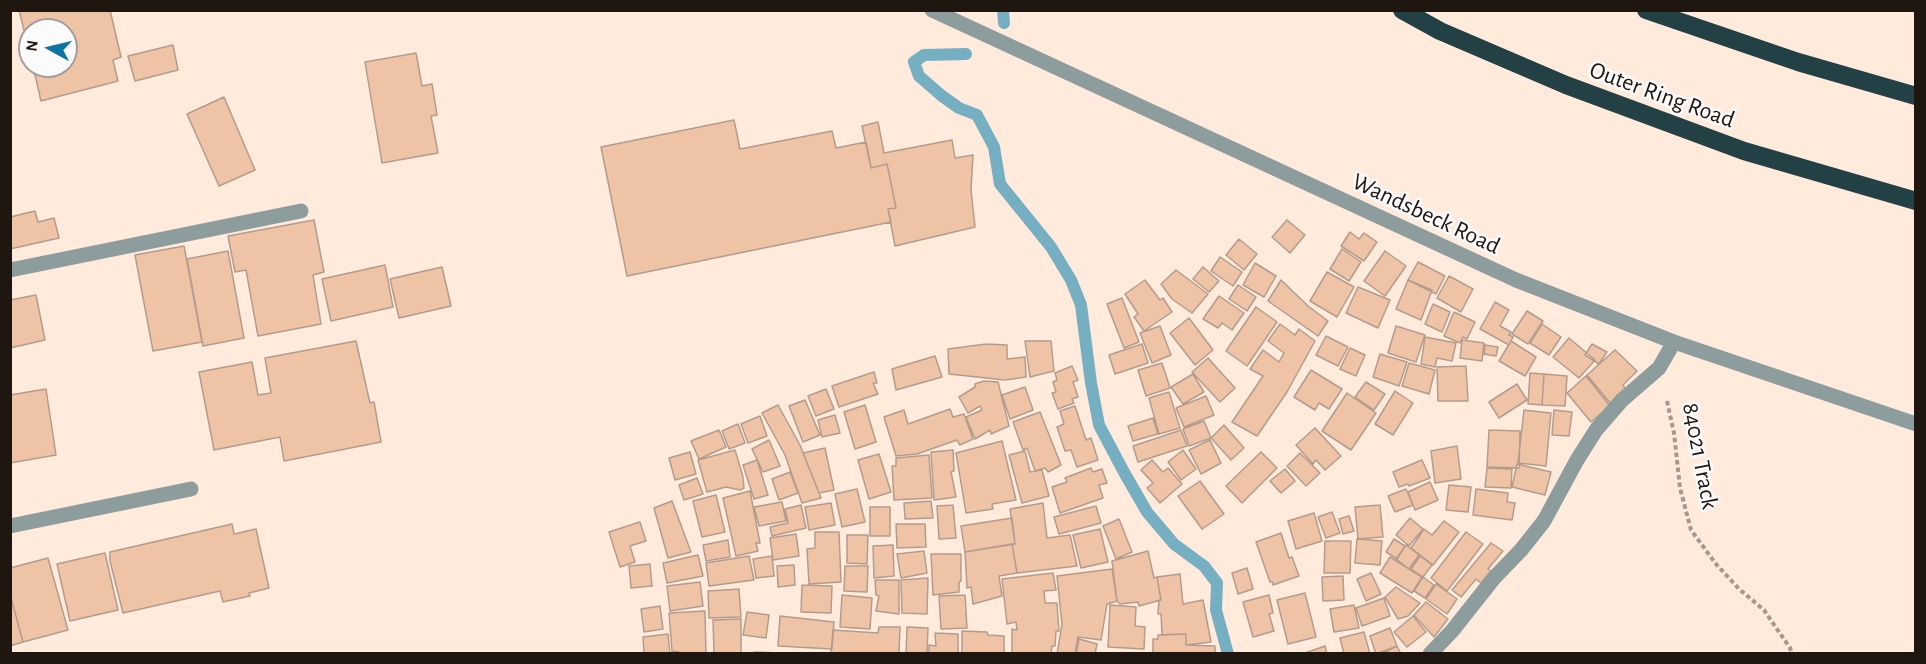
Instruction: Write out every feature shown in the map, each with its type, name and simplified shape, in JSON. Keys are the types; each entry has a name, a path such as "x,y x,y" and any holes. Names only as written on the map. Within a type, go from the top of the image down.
{"highway":[{"name":"Outer Ring Road","path":"1402,10 1440,31 1566,85 1710,139 1916,201"},
{"path":"1646,10 1798,62 1916,96"}],"street":[{"name":"Wandsbeck Road","path":"932,10 1516,280 1674,342 1916,424"},
{"path":"10,270 301,211"},
{"path":"1430,654 1452,631 1494,578 1521,550 1544,520 1596,430 1622,400 1659,368 1674,342"},
{"path":"10,526 191,489"}],"path":[{"name":"84021 Track","path":"1659,368 1674,434 1680,488 1691,530 1716,564 1739,589 1764,610 1792,654"}],"building":[{"path":"19,10 110,10 121,57 113,60 118,81 41,101 36,78 78,78 78,18 21,18"},
{"path":"173,45 178,70 135,81 128,56"},
{"path":"416,53 422,86 432,84 437,115 431,116 438,153 382,163 365,62"},
{"path":"224,97 255,170 219,186 187,114"},
{"path":"734,120 740,149 832,131 836,148 866,142 871,168 887,164 896,208 888,209 891,222 627,276 601,147"},
{"path":"878,122 884,153 952,140 955,158 973,155 971,190 975,227 895,246 888,209 896,208 887,164 871,168 862,126"},
{"path":"35,211 38,222 54,218 59,238 10,249 10,217"},
{"path":"314,220 324,272 313,275 321,324 258,336 246,270 235,272 228,236"},
{"path":"1287,220 1305,235 1290,253 1272,237"},
{"path":"1350,232 1359,239 1364,233 1377,242 1364,261 1341,246"},
{"path":"1239,239 1257,254 1244,270 1226,255"},
{"path":"184,246 202,342 153,351 135,255"},
{"path":"1342,249 1361,262 1349,281 1330,269"},
{"path":"228,251 244,338 203,346 187,259"},
{"path":"1385,251 1406,266 1385,296 1364,281"},
{"path":"1220,257 1242,272 1233,286 1211,271"},
{"path":"1418,262 1445,276 1436,294 1408,280"},
{"path":"1255,263 1276,276 1264,297 1243,285"},
{"path":"385,265 393,307 331,321 322,279"},
{"path":"442,267 451,306 399,318 390,279"},
{"path":"1203,267 1219,281 1209,292 1193,279"},
{"path":"1176,270 1208,294 1192,313 1172,299 1161,284"},
{"path":"1327,272 1354,287 1337,317 1310,301"},
{"path":"1449,276 1473,289 1461,312 1437,298"},
{"path":"1145,280 1160,300 1163,298 1172,312 1144,331 1134,317 1138,314 1125,294"},
{"path":"1281,280 1308,306 1328,321 1318,336 1268,301"},
{"path":"1408,280 1432,290 1421,320 1396,309"},
{"path":"1238,285 1256,297 1247,311 1229,299"},
{"path":"1358,287 1390,300 1378,328 1346,313"},
{"path":"36,295 45,340 10,348 10,300"},
{"path":"1219,296 1244,313 1232,330 1222,323 1218,328 1203,319"},
{"path":"1122,298 1139,342 1124,348 1107,304"},
{"path":"1495,302 1509,310 1500,326 1511,332 1509,335 1513,337 1509,345 1480,329"},
{"path":"1433,304 1450,312 1442,332 1425,324"},
{"path":"1256,307 1277,322 1247,366 1226,351"},
{"path":"1527,311 1543,321 1528,344 1512,334"},
{"path":"1454,312 1475,322 1467,339 1463,337 1460,343 1444,336"},
{"path":"1189,318 1213,350 1195,365 1170,333"},
{"path":"1280,324 1295,335 1299,329 1315,341 1287,392 1257,436 1232,422 1263,376 1250,369 1263,350 1279,362 1284,353 1268,341"},
{"path":"1542,324 1561,337 1549,355 1530,343"},
{"path":"1160,326 1171,355 1152,363 1140,333"},
{"path":"1396,326 1425,335 1416,362 1388,353"},
{"path":"1326,336 1348,347 1338,366 1316,355"},
{"path":"1425,337 1456,343 1452,361 1437,358 1435,367 1421,364"},
{"path":"1569,338 1595,360 1579,378 1553,357"},
{"path":"1462,340 1484,343 1482,361 1460,358"},
{"path":"356,341 370,403 374,402 381,442 284,461 280,437 214,450 199,372 252,362 258,395 271,393 265,358"},
{"path":"1025,341 1051,341 1054,371 1030,377"},
{"path":"1511,341 1536,357 1525,376 1499,361"},
{"path":"986,344 1007,345 1007,359 1025,357 1026,377 1005,380 949,374 948,349"},
{"path":"1142,344 1148,363 1115,374 1109,355"},
{"path":"1592,344 1607,352 1599,364 1585,355"},
{"path":"1485,345 1498,347 1496,356 1484,354"},
{"path":"1350,348 1365,355 1356,376 1340,369"},
{"path":"1615,350 1637,371 1623,385 1626,390 1610,403 1587,375"},
{"path":"1380,354 1407,362 1399,386 1373,377"},
{"path":"935,356 942,377 896,390 892,369"},
{"path":"1208,358 1235,388 1220,402 1192,372"},
{"path":"1162,363 1170,388 1146,396 1138,370"},
{"path":"1409,363 1435,370 1429,394 1402,386"},
{"path":"1072,366 1078,380 1073,382 1078,397 1072,399 1074,403 1058,409 1052,393 1056,392 1053,382 1057,380 1055,373"},
{"path":"1466,366 1468,401 1438,401 1437,367"},
{"path":"1311,370 1342,389 1329,409 1319,403 1315,410 1294,397"},
{"path":"874,372 877,383 873,383 878,394 839,407 832,386"},
{"path":"1530,373 1544,374 1542,405 1528,404"},
{"path":"1193,374 1204,392 1183,404 1171,387"},
{"path":"1544,374 1567,376 1565,406 1542,405"},
{"path":"1586,376 1610,406 1591,422 1567,393"},
{"path":"984,381 998,382 1009,426 991,434 990,430 975,439 966,417 982,410 980,406 968,413 959,397 975,387 975,384"},
{"path":"1366,382 1385,394 1374,410 1355,397"},
{"path":"1517,384 1527,400 1499,418 1489,402"},
{"path":"1025,387 1033,410 1010,419 1002,395"},
{"path":"46,389 56,455 10,463 10,395"},
{"path":"826,389 834,409 816,416 808,396"},
{"path":"1395,391 1413,403 1393,435 1375,424"},
{"path":"1169,392 1180,428 1159,434 1149,398"},
{"path":"1347,393 1376,413 1351,450 1322,431"},
{"path":"1206,396 1214,415 1184,427 1176,408"},
{"path":"805,400 820,435 803,442 789,406"},
{"path":"778,405 800,445 821,498 802,503 785,455 762,413"},
{"path":"865,405 876,442 855,449 844,412"},
{"path":"1075,406 1086,440 1091,438 1098,460 1077,467 1071,450 1065,451 1057,427 1064,424 1060,411"},
{"path":"950,409 953,417 964,414 973,439 960,445 957,440 917,454 896,456 884,417 904,410 908,424"},
{"path":"1524,410 1551,413 1546,466 1518,463"},
{"path":"1554,410 1572,412 1569,436 1552,435"},
{"path":"1040,412 1061,465 1048,472 1045,468 1035,471 1027,448 1023,450 1013,422"},
{"path":"835,415 840,433 822,437 818,420"},
{"path":"760,416 767,436 748,443 741,424"},
{"path":"1153,418 1158,434 1133,441 1128,426"},
{"path":"1204,421 1211,438 1189,446 1183,429"},
{"path":"738,424 745,443 729,449 722,431"},
{"path":"1224,425 1244,448 1231,460 1211,438"},
{"path":"1315,428 1341,456 1325,470 1316,460 1313,464 1296,445"},
{"path":"719,430 726,447 699,459 691,441"},
{"path":"1181,430 1187,446 1138,462 1133,446"},
{"path":"1489,430 1520,431 1519,468 1487,467"},
{"path":"769,440 780,466 763,472 752,449"},
{"path":"1210,440 1221,463 1201,474 1189,450"},
{"path":"1002,441 1016,500 992,504 993,509 966,513 956,453"},
{"path":"1457,446 1461,479 1435,483 1431,451"},
{"path":"825,448 834,490 819,493 803,453"},
{"path":"735,450 744,488 740,490 726,487 707,492 698,460"},
{"path":"953,450 954,471 951,472 956,497 934,500 931,452"},
{"path":"1183,450 1196,469 1181,480 1168,462"},
{"path":"1025,451 1030,472 1042,470 1049,496 1022,503 1009,455"},
{"path":"690,452 696,474 675,480 669,458"},
{"path":"1261,452 1277,468 1242,503 1226,486"},
{"path":"1300,453 1320,473 1306,486 1287,466"},
{"path":"879,454 891,492 869,499 858,460"},
{"path":"929,455 932,498 894,500 892,466 896,466 896,458"},
{"path":"757,460 768,495 754,499 743,465"},
{"path":"1152,460 1163,472 1168,468 1182,484 1160,503 1147,488 1153,483 1141,470"},
{"path":"1422,460 1430,478 1409,486 1408,484 1399,487 1393,472"},
{"path":"1517,464 1551,472 1545,495 1512,487"},
{"path":"1091,468 1093,472 1102,469 1107,483 1099,485 1103,498 1060,513 1052,487 1067,482 1065,478"},
{"path":"1487,468 1512,469 1511,488 1485,487"},
{"path":"1285,469 1295,481 1281,493 1270,481"},
{"path":"790,472 798,493 779,500 772,479"},
{"path":"697,478 703,494 684,500 679,485"},
{"path":"1200,481 1224,514 1202,529 1178,496"},
{"path":"1430,482 1438,500 1415,510 1408,492"},
{"path":"1449,485 1471,487 1468,512 1446,510"},
{"path":"857,489 865,522 842,527 835,494"},
{"path":"1406,489 1413,505 1395,512 1388,496"},
{"path":"1476,489 1508,493 1507,502 1515,503 1512,520 1473,515"},
{"path":"750,491 760,543 756,543 758,551 736,556 723,498"},
{"path":"716,495 725,532 702,537 693,501"},
{"path":"672,501 691,552 668,558 654,508"},
{"path":"931,501 933,518 905,519 904,503"},
{"path":"782,502 786,521 759,526 754,507"},
{"path":"831,503 835,525 809,530 805,507"},
{"path":"1043,503 1047,538 1070,535 1077,566 1017,573 1012,544 1015,544 1010,509"},
{"path":"801,505 806,528 772,536 770,527 788,523 785,509"},
{"path":"953,505 956,538 939,539 937,506"},
{"path":"1380,505 1383,537 1358,539 1355,507"},
{"path":"1096,506 1101,523 1059,534 1054,517"},
{"path":"870,507 890,507 890,536 870,536"},
{"path":"1332,512 1340,533 1326,538 1318,517"},
{"path":"1314,513 1322,541 1296,549 1288,521"},
{"path":"1349,516 1354,531 1343,534 1339,519"},
{"path":"1012,518 1015,544 965,552 961,526"},
{"path":"1410,518 1423,529 1409,546 1396,535"},
{"path":"1119,519 1132,552 1116,559 1103,526"},
{"path":"1444,521 1459,532 1433,565 1411,548 1424,529 1432,535"},
{"path":"640,522 646,541 630,546 635,562 620,567 609,532"},
{"path":"232,524 234,534 256,529 269,588 249,593 250,596 223,602 220,591 123,613 110,561 110,552"},
{"path":"896,524 925,524 926,547 897,548"},
{"path":"1100,529 1108,562 1081,568 1073,535"},
{"path":"815,532 839,532 841,582 809,584 807,549 815,548"},
{"path":"1466,532 1483,544 1447,591 1431,578"},
{"path":"1281,533 1289,558 1292,557 1299,576 1273,585 1256,542"},
{"path":"796,534 799,556 773,560 770,538"},
{"path":"847,535 868,535 867,564 847,563"},
{"path":"1357,539 1382,541 1380,565 1355,563"},
{"path":"1394,539 1405,546 1397,559 1386,552"},
{"path":"728,540 730,557 706,561 703,545"},
{"path":"1325,541 1351,541 1350,573 1324,573"},
{"path":"1491,543 1503,551 1488,569 1491,571 1481,583 1476,579 1461,597 1452,590"},
{"path":"1012,544 1017,573 999,576 1002,596 973,604 971,587 967,588 965,552"},
{"path":"893,545 894,576 874,578 873,546"},
{"path":"1406,545 1419,555 1409,569 1396,559"},
{"path":"924,551 927,573 901,578 897,554"},
{"path":"1148,551 1154,578 1157,577 1161,600 1139,606 1138,602 1120,604 1117,601 1112,561"},
{"path":"105,553 118,610 70,621 57,564"},
{"path":"931,554 961,554 959,592 933,595"},
{"path":"698,555 703,576 667,583 663,563"},
{"path":"749,556 754,580 709,586 706,563"},
{"path":"772,556 774,576 756,578 753,559"},
{"path":"1420,556 1432,565 1423,577 1411,569"},
{"path":"1390,557 1422,577 1412,593 1380,573"},
{"path":"48,558 68,630 23,642 10,594 10,568"},
{"path":"650,564 652,586 631,588 629,566"},
{"path":"794,565 795,585 778,587 777,566"},
{"path":"845,566 868,566 867,592 844,591"},
{"path":"1247,568 1253,589 1238,594 1232,573"},
{"path":"1112,569 1117,601 1107,604 1101,640 1078,637 1075,654 1057,654 1062,624 1057,576"},
{"path":"1053,573 1056,590 1044,591 1045,603 1057,603 1059,631 1056,631 1055,646 1052,646 1051,654 1012,654 1012,629 1017,630 1016,622 1007,624 1002,579"},
{"path":"1371,573 1381,594 1366,601 1357,579"},
{"path":"1180,574 1183,604 1203,600 1211,642 1186,645 1186,634 1162,635 1161,614 1158,614 1159,600 1161,600 1157,577"},
{"path":"1343,576 1344,600 1323,601 1322,577"},
{"path":"1423,577 1434,585 1425,598 1414,591"},
{"path":"928,578 927,614 902,613 901,580"},
{"path":"875,580 899,580 899,614 876,611 879,596 876,595"},
{"path":"700,582 703,606 670,611 667,586"},
{"path":"1436,584 1457,599 1447,614 1426,599"},
{"path":"802,585 832,586 831,613 801,612"},
{"path":"1396,587 1420,603 1408,616 1398,619 1385,597"},
{"path":"739,589 741,617 709,618 708,591"},
{"path":"1305,593 1316,637 1288,644 1277,600"},
{"path":"10,594 23,642 10,646"},
{"path":"842,595 872,598 870,629 840,627"},
{"path":"965,595 967,628 941,629 939,596"},
{"path":"1269,595 1273,613 1269,614 1274,631 1253,637 1243,602"},
{"path":"1384,598 1390,616 1362,626 1356,608"},
{"path":"1426,602 1448,619 1434,637 1414,615"},
{"path":"1110,605 1136,607 1135,626 1145,627 1144,649 1108,647"},
{"path":"1354,605 1359,628 1334,632 1330,609"},
{"path":"660,606 663,629 644,632 641,609"},
{"path":"705,611 706,654 679,654 679,652 672,651 669,613"},
{"path":"747,612 769,615 766,638 743,635"},
{"path":"780,616 834,622 832,649 778,646"},
{"path":"1413,616 1426,632 1407,647 1394,632"},
{"path":"741,619 741,654 714,654 713,620"},
{"path":"879,627 900,627 899,654 831,654 833,630 878,633"},
{"path":"907,627 928,628 927,654 906,654"},
{"path":"1390,628 1397,646 1376,654 1370,636"},
{"path":"962,631 987,632 988,635 1004,636 1004,654 962,654"},
{"path":"1364,632 1370,654 1344,654 1340,638"},
{"path":"935,633 958,634 958,654 929,654 929,645 936,646"},
{"path":"668,634 670,654 644,654 643,637"},
{"path":"1186,634 1186,645 1215,646 1215,654 1153,654 1153,639 1158,639 1158,635"},
{"path":"1079,639 1097,644 1095,654 1076,654"},
{"path":"1325,646 1327,654 1302,654"},
{"path":"1397,646 1401,654 1381,654"},
{"path":"754,652 780,653 788,654 754,654"}],"waterway":[{"path":"1003,10 1004,23"},
{"path":"966,54 924,55 914,62 919,76 942,96 959,108 977,115 994,147 1000,184 1051,247 1071,280 1081,305 1099,425 1147,512 1174,544 1204,566 1217,583 1216,610 1228,654"}]}
